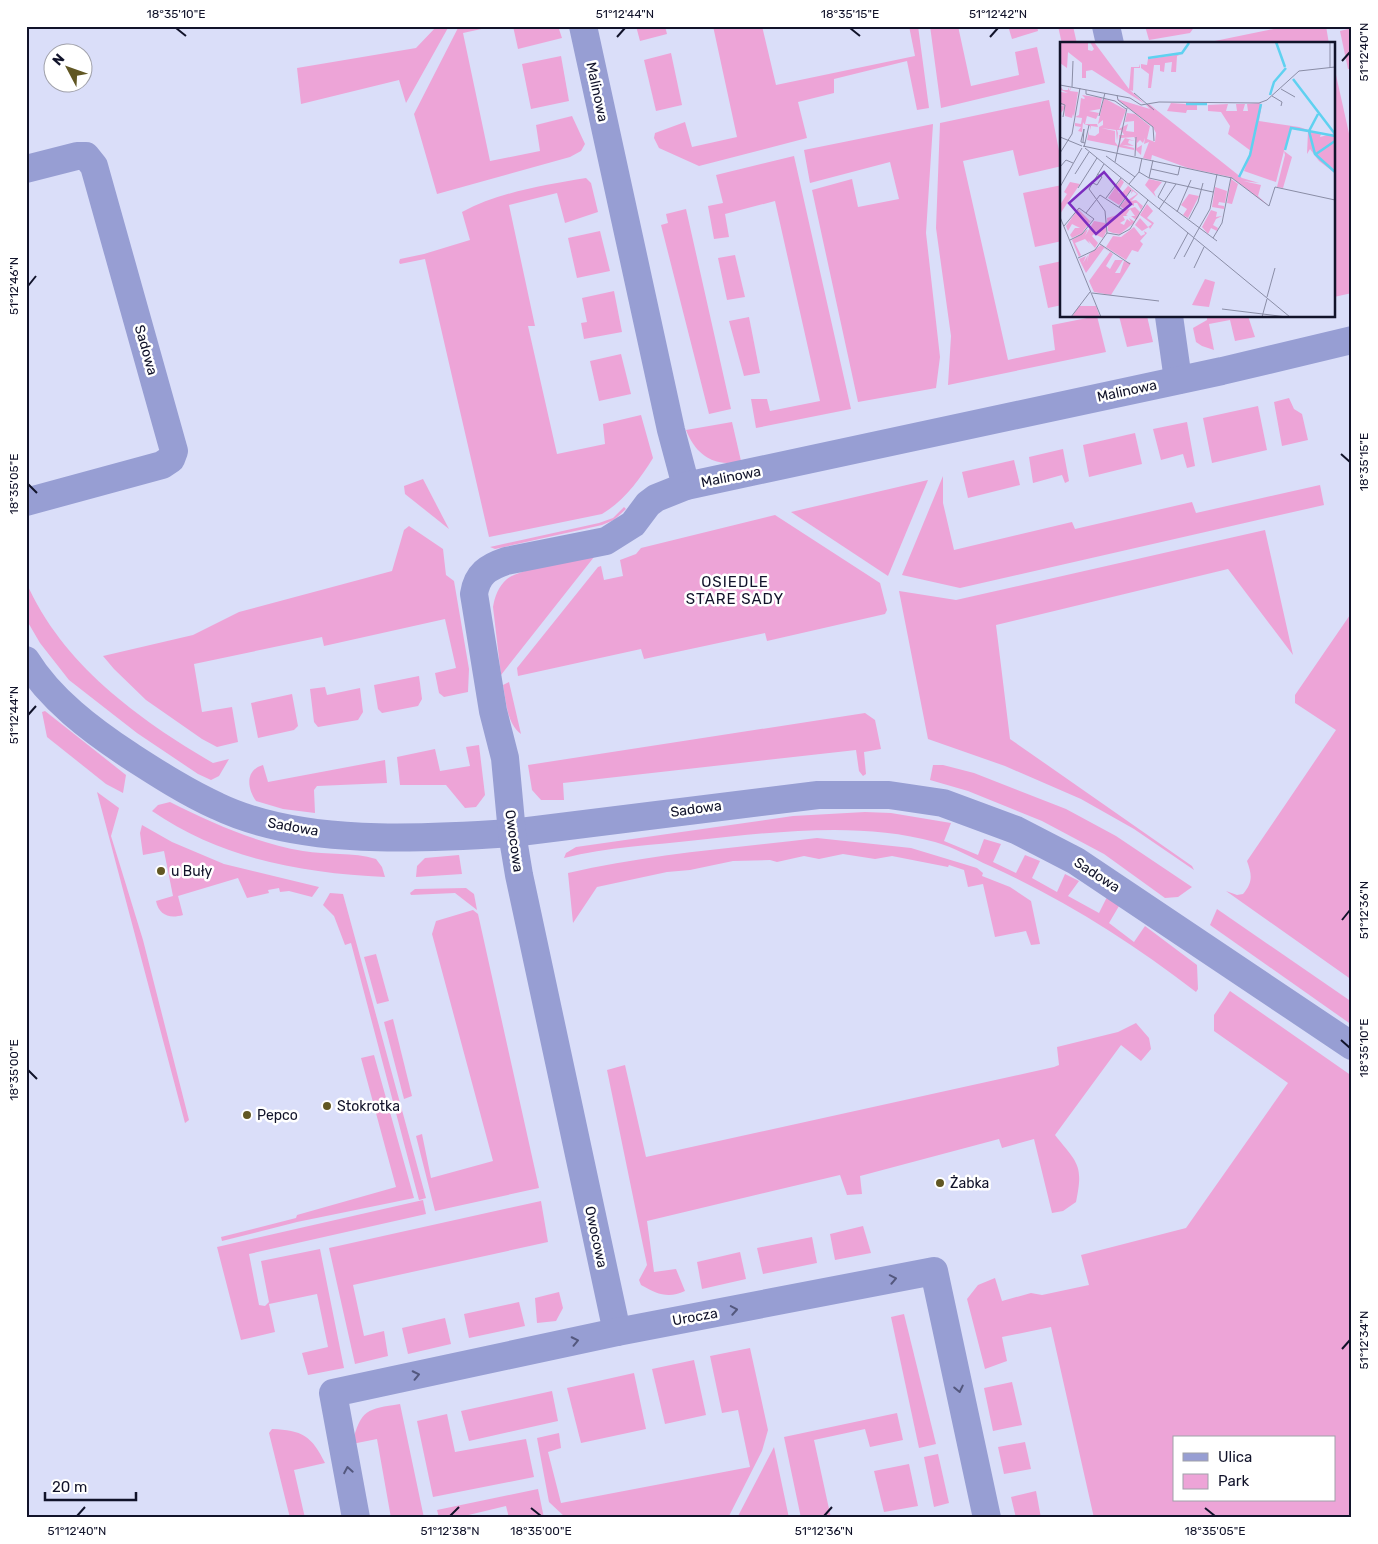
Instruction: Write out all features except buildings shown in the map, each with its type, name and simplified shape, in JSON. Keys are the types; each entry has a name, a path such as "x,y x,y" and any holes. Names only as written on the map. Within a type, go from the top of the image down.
{"street":[{"name":"Malinowa","path":"583,26 669,421 686,486 1178,380 1352,340"},
{"path":"1106,26 1110,42"},
{"name":"Sadowa","path":"26,170 77,156 86,156 94,166 174,451 171,459 162,465 26,502"},
{"path":"1169,318 1178,380"},
{"name":"Owocowa","path":"617,1332 525,904 512,833 505,758 492,702 474,594 476,582 491,566 506,561 606,541 633,524 652,501 666,492 686,486"},
{"name":"Sadowa","path":"26,660 58,698 104,739 156,773 217,807 243,817 312,831 398,838 512,833 818,795 889,795 943,803 1016,830 1076,860 1352,1046"},
{"name":"Urocza","path":"356,1518 334,1393 617,1332 934,1271 987,1518"}],"green space":[{"path":"437,26 449,26 406,103 399,80 301,104 297,68 416,48"},
{"path":"459,26 495,26 463,33 490,161 540,151 536,125 572,116 585,144 581,151 570,157 437,194 414,114"},
{"path":"513,26 558,26 562,38 518,49"},
{"path":"636,26 665,26 667,34 640,41"},
{"path":"713,26 762,26 776,85 915,56 909,26 918,26 929,108 917,110 907,61 834,79 834,93 798,102 807,138 699,166 659,148 654,138 655,133 685,122 692,147 737,137"},
{"path":"930,26 958,26 971,86 1019,75 1015,52 1037,47 1045,83 941,108"},
{"path":"1008,26 1037,26 1038,31 1012,39"},
{"path":"1058,26 1073,26 1077,42 1062,42"},
{"path":"1145,26 1195,26 1190,33 1149,40"},
{"path":"1288,26 1326,26 1329,42 1210,42"},
{"path":"1352,28 1352,69 1348,69 1340,31"},
{"path":"671,53 682,105 656,111 644,60"},
{"path":"561,56 569,101 531,109 522,64"},
{"path":"1336,75 1352,147 1352,293 1336,297"},
{"path":"1049,100 1060,156 1060,166 1019,176 1013,150 963,161 1008,360 1055,350 1052,325 1087,318 1098,318 1106,352 948,385 951,336 936,228 940,123"},
{"path":"933,124 926,233 940,357 936,388 858,402 812,190 852,179 858,207 899,199 890,162 810,183 804,150"},
{"path":"794,156 851,409 756,428 751,399 767,399 770,411 820,401 775,201 725,214 729,237 714,239 708,206 723,203 716,175"},
{"path":"586,178 591,183 598,212 565,223 557,193 509,205 535,326 528,326 557,454 605,444 603,424 641,415 653,458 631,489 602,514 489,537 425,259 400,264 399,262 400,259 470,240 462,212 476,205 522,190"},
{"path":"1060,185 1060,241 1035,247 1023,193"},
{"path":"686,209 731,409 709,414 661,225 668,223 666,214"},
{"path":"600,231 610,271 577,278 568,238"},
{"path":"735,255 745,297 727,300 718,258"},
{"path":"1060,261 1060,305 1048,308 1039,266"},
{"path":"614,291 622,332 584,339 581,323 587,322 582,298"},
{"path":"749,317 760,373 744,376 729,321"},
{"path":"1120,318 1147,318 1153,342 1127,347"},
{"path":"1207,318 1249,318 1255,337 1235,341 1230,320 1209,324 1214,350 1202,346 1196,342 1193,328 1207,320"},
{"path":"621,354 631,394 599,401 590,361"},
{"path":"1289,398 1294,409 1302,414 1308,440 1282,446 1274,402"},
{"path":"1258,406 1267,450 1212,463 1203,418"},
{"path":"732,422 741,461 731,463 722,463 707,458 695,446 686,430"},
{"path":"1187,422 1195,466 1187,468 1183,454 1161,460 1153,429"},
{"path":"1135,433 1142,464 1089,477 1083,445"},
{"path":"1063,449 1069,481 1065,483 1062,475 1033,483 1029,457"},
{"path":"1014,460 1020,485 968,498 962,472"},
{"path":"943,476 943,503 954,550 1072,522 1075,529 1192,502 1196,513 1320,485 1324,505 960,588 902,575"},
{"path":"423,479 449,529 405,494 404,486"},
{"path":"928,480 888,576 791,512"},
{"path":"624,507 626,509 614,520 602,525 495,549 490,547 599,523 613,518"},
{"path":"775,515 880,583 887,610 885,614 767,641 765,633 644,659 641,649 518,676 517,668 598,567 601,566 604,580 623,576 620,560 636,554 641,548"},
{"path":"409,526 443,549 446,575 454,581 469,669 468,692 444,697 439,693 435,673 456,668 445,619 324,646 322,637 194,664 202,712 232,707 238,742 217,747 202,739 146,700 103,656 193,635 239,612 392,571 404,530"},
{"path":"1265,530 1293,655 1228,569 996,625 1010,739 1192,866 1194,870 1134,829 1081,799 1005,766 928,739 899,591 956,600"},
{"path":"594,557 501,675 493,607 501,585 507,579 524,571"},
{"path":"26,582 41,612 60,639 81,664 105,687 157,728 213,763 229,759 219,776 211,780 198,774 137,733 69,680 40,643 26,619"},
{"path":"1352,612 1352,980 1226,891 1237,895 1243,894 1249,886 1251,878 1247,861 1336,730 1295,703 1295,695"},
{"path":"419,676 422,699 418,706 382,713 378,709 374,685"},
{"path":"509,682 521,734 516,730 508,712 503,685"},
{"path":"325,687 327,695 360,688 363,712 358,720 318,727 314,722 310,689"},
{"path":"292,694 298,726 294,730 258,738 251,703"},
{"path":"45,711 126,775 123,793 106,784 47,737 42,712"},
{"path":"865,713 875,720 881,749 864,752 866,774 863,776 859,771 856,750 563,783 564,800 541,800 532,790 528,765"},
{"path":"479,745 485,795 476,807 465,808 446,785 400,785 397,757 435,749 440,771 470,766 466,747"},
{"path":"385,760 387,783 317,786 314,790 315,813 283,809 256,801 251,791 249,780 251,775 257,767 263,765 268,782"},
{"path":"933,765 943,765 974,773 1066,809 1116,836 1192,887 1178,897 1165,898 1104,854 1042,821 968,791 930,780"},
{"path":"97,792 119,808 111,836 143,940 189,1120 185,1123"},
{"path":"170,802 218,825 268,843 303,851 358,855 376,859 382,867 385,877 323,872 293,867 234,852 206,841 152,811 158,805"},
{"path":"865,812 891,813 951,823 944,841 978,855 984,839 1001,844 993,862 1016,873 1025,855 1040,861 1032,878 1057,892 1065,874 1079,881 1068,896 1099,913 1107,897 1119,906 1109,923 1134,942 1145,926 1197,965 1198,989 1196,992 1122,939 1045,893 949,847 906,836 877,832 817,830 631,847 597,851 564,858 566,853 576,847 793,816"},
{"path":"142,825 172,842 224,864 319,887 312,897 289,891 280,892 279,888 268,890 269,893 247,898 238,878 178,896 183,915 165,915 157,906 156,901 173,896 164,851 143,855 140,833"},
{"path":"817,838 911,848 977,868 983,873 982,876 1010,887 1031,901 1040,944 1031,945 1026,931 995,937 983,884 968,887 964,870 949,865 948,867 892,856 875,859 843,854 819,859 804,856 777,862 770,860 733,861 690,870 667,872 597,887 573,923 568,873 660,856"},
{"path":"459,855 462,874 416,877 417,866 425,858"},
{"path":"466,888 474,894 477,910 455,893 411,895 410,893 415,889"},
{"path":"330,893 343,894 426,1198 419,1200 351,943 345,945 334,916 323,905"},
{"path":"1217,909 1352,1002 1352,1025 1210,925"},
{"path":"473,910 478,914 539,1188 435,1211 416,1136 422,1134 431,1178 493,1161 432,934 436,921"},
{"path":"376,954 389,1001 377,1004 364,957"},
{"path":"1230,991 1352,1076 1352,1518 1094,1518 1051,1327 1002,1337 1007,1361 985,1369 967,1299 978,1285 995,1278 1002,1301 1031,1293 1042,1295 1089,1285 1081,1255 1186,1228 1288,1083 1214,1031 1214,1015"},
{"path":"393,1019 412,1096 404,1099 384,1022"},
{"path":"1136,1023 1149,1038 1151,1049 1141,1061 1121,1045 1055,1135 1073,1158 1079,1171 1076,1202 1063,1211 1052,1213 1034,1139 1002,1148 999,1139 860,1176 862,1194 847,1195 840,1175 647,1221 654,1272 676,1269 685,1291 668,1295 652,1291 641,1285 639,1280 647,1265 607,1070 625,1065 646,1157 1054,1067 1059,1065 1057,1047 1118,1032"},
{"path":"374,1055 414,1198 297,1222 222,1241 221,1237 296,1218 297,1215 396,1187 361,1058"},
{"path":"423,1200 426,1214 249,1254 259,1305 265,1306 269,1302 261,1261 320,1249 344,1368 308,1375 302,1353 328,1347 317,1294 269,1304 275,1332 241,1340 217,1247"},
{"path":"541,1201 548,1242 353,1285 364,1336 384,1331 388,1356 355,1364 329,1248"},
{"path":"863,1226 871,1253 835,1260 830,1234"},
{"path":"812,1237 817,1263 763,1274 757,1248"},
{"path":"740,1252 746,1279 702,1289 697,1262"},
{"path":"559,1292 563,1308 556,1321 537,1323 535,1298"},
{"path":"519,1302 525,1326 469,1338 464,1314"},
{"path":"904,1314 936,1444 919,1448 891,1317"},
{"path":"445,1318 451,1344 408,1354 402,1328"},
{"path":"750,1348 768,1430 762,1451 728,1518 566,1518 549,1502 537,1438 559,1433 561,1448 548,1452 561,1503 750,1467 738,1410 722,1413 710,1356"},
{"path":"694,1360 706,1415 665,1424 652,1369"},
{"path":"634,1373 646,1429 581,1443 567,1388"},
{"path":"1012,1382 1022,1425 993,1431 984,1388"},
{"path":"552,1391 558,1421 469,1441 461,1411"},
{"path":"400,1404 424,1518 391,1518 377,1439 352,1444 362,1417 380,1407"},
{"path":"897,1413 903,1440 870,1447 865,1429 814,1440 831,1518 801,1518 784,1437"},
{"path":"447,1414 455,1452 526,1439 534,1477 433,1497 417,1421"},
{"path":"272,1429 291,1431 305,1436 315,1446 325,1463 294,1470 305,1518 290,1518 269,1433"},
{"path":"1025,1442 1031,1469 1004,1474 998,1447"},
{"path":"774,1447 789,1518 737,1518"},
{"path":"938,1454 949,1503 934,1507 924,1457"},
{"path":"909,1464 918,1506 884,1512 874,1471"},
{"path":"538,1489 544,1518 509,1518 506,1506 456,1518 439,1518 437,1510"},
{"path":"1036,1491 1041,1518 1016,1518 1011,1497"}],"place":[{"name":"u Buły","path":"161,871"},
{"name":"Stokrotka","path":"327,1106"},
{"name":"Pepco","path":"247,1115"},
{"name":"Żabka","path":"940,1183"}],"district":[{"name":"OSIEDLE STARE SADY","path":"735,590"}]}
